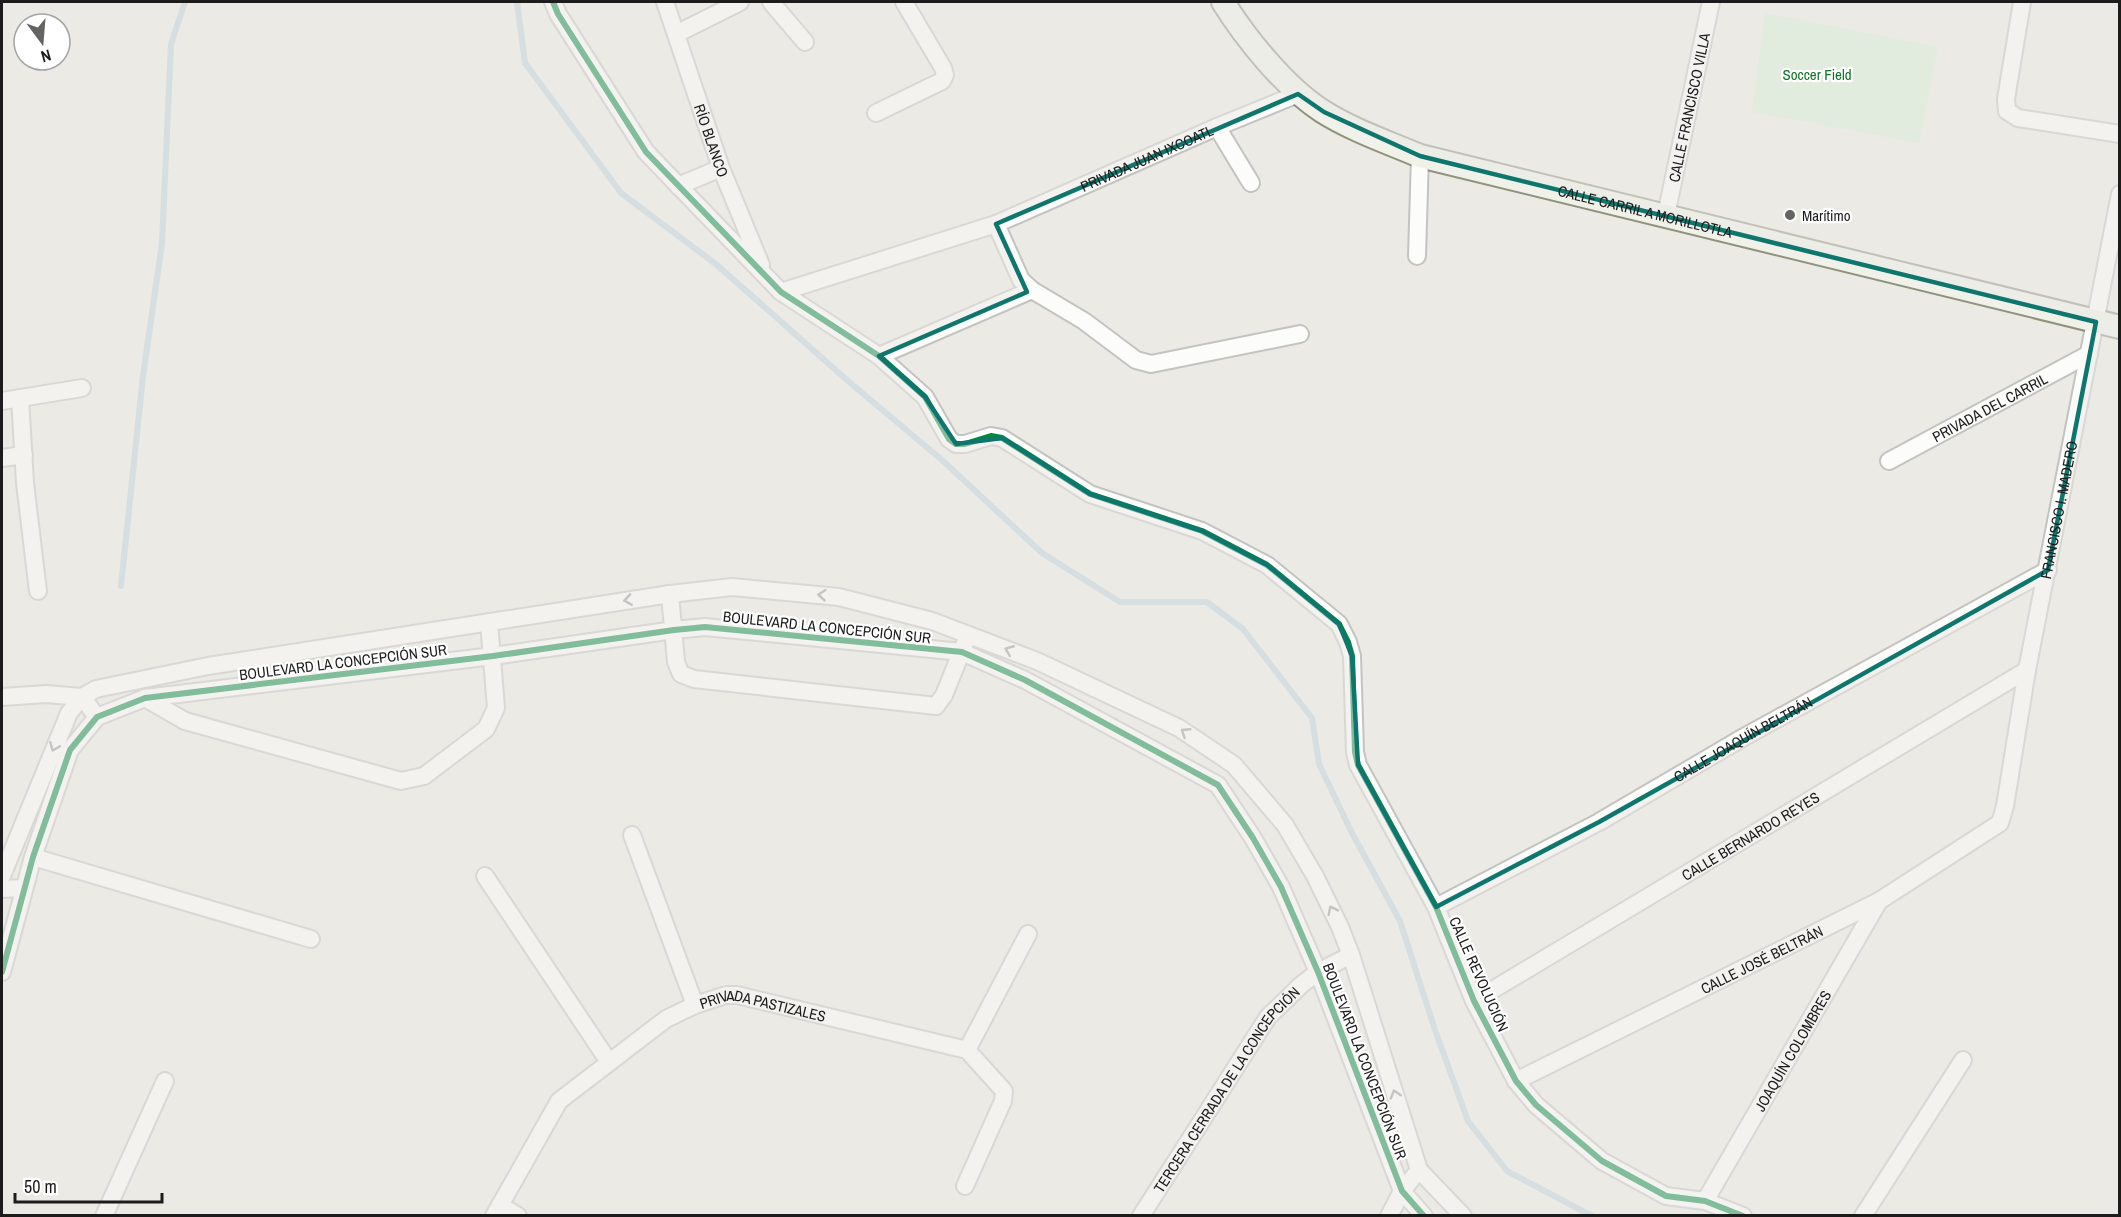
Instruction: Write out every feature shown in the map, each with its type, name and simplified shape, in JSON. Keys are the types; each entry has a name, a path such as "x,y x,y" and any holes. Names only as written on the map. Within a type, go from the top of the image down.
{"street":[{"path":"553,2 558,14 646,152 781,292 879,356 1032,290"},
{"name":"RÍO BLANCO","path":"665,2 721,168 765,274"},
{"path":"676,34 740,2"},
{"path":"771,2 805,42"},
{"path":"876,112 942,81 945,75 904,2"},
{"name":"CALLE FRANCISCO VILLA","path":"1666,215 1711,2"},
{"path":"2022,2 2006,99 2007,111 2018,118 2120,134"},
{"name":"CALLE CARRIL A MORILLOTLA","path":"1228,5 1279,75 1298,94 1332,117 1420,156 2120,327"},
{"name":"PRIVADA JUAN IXCOATL","path":"781,292 996,224 1298,94"},
{"path":"1217,127 1251,183"},
{"path":"1417,256 1420,156"},
{"path":"678,186 721,168"},
{"name":"FRANCISCO I. MADERO","path":"2000,823 2005,806 2027,670 2120,194"},
{"path":"996,224 1021,280 1032,290 1084,321 1136,360 1151,363 1300,334"},
{"name":"PRIVADA DEL CARRIL","path":"1889,461 2089,354"},
{"name":"CALLE REVOLUCIÓN","path":"879,356 925,397 949,439 956,444 965,444 992,436 1002,438 1090,494 1202,531 1267,565 1339,624 1352,656 1355,752 1358,765 1436,907 1474,1002 1516,1082 1536,1105 1602,1161 1666,1196 1705,1201 1743,1215"},
{"path":"2,401 82,388"},
{"path":"20,398 25,483 38,591"},
{"path":"2,458 24,455"},
{"name":"CALLE JOAQUÍN BELTRÁN","path":"1436,907 1599,822 1744,737 2048,570"},
{"name":"BOULEVARD LA CONCEPCIÓN SUR","path":"82,697 96,688 208,666 669,594 732,587 839,597 932,621 969,634 1037,661 1179,728 1234,765 1285,825 1315,876 1351,955 1419,1170 1462,1215"},
{"path":"669,594 676,662 681,674 694,679 936,706 944,695 969,634"},
{"path":"145,698 185,721 401,781 424,776 486,729 496,708 489,622"},
{"name":"BOULEVARD LA CONCEPCIÓN SUR","path":"2,972 33,857 70,750 97,717 145,698 493,657 705,627 962,652 1025,680 1218,784 1281,887 1318,972 1402,1191 1424,1215"},
{"name":"CALLE BERNARDO REYES","path":"1474,1002 2027,670"},
{"path":"2,697 46,694 82,697 97,717"},
{"path":"2,876 69,713 82,697"},
{"name":"CALLE JOSÉ BELTRÁN","path":"1516,1082 1879,901 2000,823"},
{"path":"632,835 695,1005"},
{"path":"33,857 311,939"},
{"path":"485,876 609,1062"},
{"path":"2,889 24,888"},
{"name":"JOAQUÍN COLOMBRES","path":"1705,1201 1879,901"},
{"path":"965,1186 1003,1101 1004,1091 967,1050 1028,934"},
{"name":"TERCERA CERRADA DE LA CONCEPCIÓN","path":"1141,1215 1268,1017 1300,985 1318,972 1351,955"},
{"name":"PRIVADA PASTIZALES","path":"497,1210 559,1101 666,1019 695,1005 726,995 736,995 967,1050"},
{"path":"1863,1215 1963,1060"},
{"path":"104,1215 165,1081"},
{"path":"1389,1215 1402,1191 1419,1170"},
{"path":"497,1210 518,1215"}],"highlighted area":[{"path":"1298,94 1324,112 1420,156 2096,322 2048,570 1599,822 1436,907 1358,765 1352,656 1339,624 1267,565 1202,531 1090,494 1002,438 956,444 925,397 879,356 1027,292 996,224"}],"green space":[{"name":"Soccer Field","path":"1765,13 1938,47 1919,143 1752,112"}],"waterway":[{"path":"121,586 143,376 162,243 171,44 185,2"},
{"path":"517,2 525,63 621,193 717,265 848,381 942,460 1042,553 1120,602 1207,602 1243,629 1312,718 1319,764 1352,833 1400,921 1435,1030 1468,1121 1507,1171 1592,1216"}],"cycle path":[{"path":"553,2 558,14 646,152 781,292 879,356 925,397 949,439 956,444 965,444 991,436 1002,438 1090,494 1202,531 1267,565 1339,624 1352,656 1355,752 1358,765 1436,907 1474,1001 1516,1081 1536,1105 1602,1161 1666,1196 1705,1201 1743,1216"},
{"path":"2,972 33,857 70,750 97,717 145,698 493,656 705,627 962,652 1025,680 1218,785 1253,838 1281,887 1318,972 1402,1191 1424,1216"}],"place":[{"name":"Marítimo","path":"1790,215"}]}
